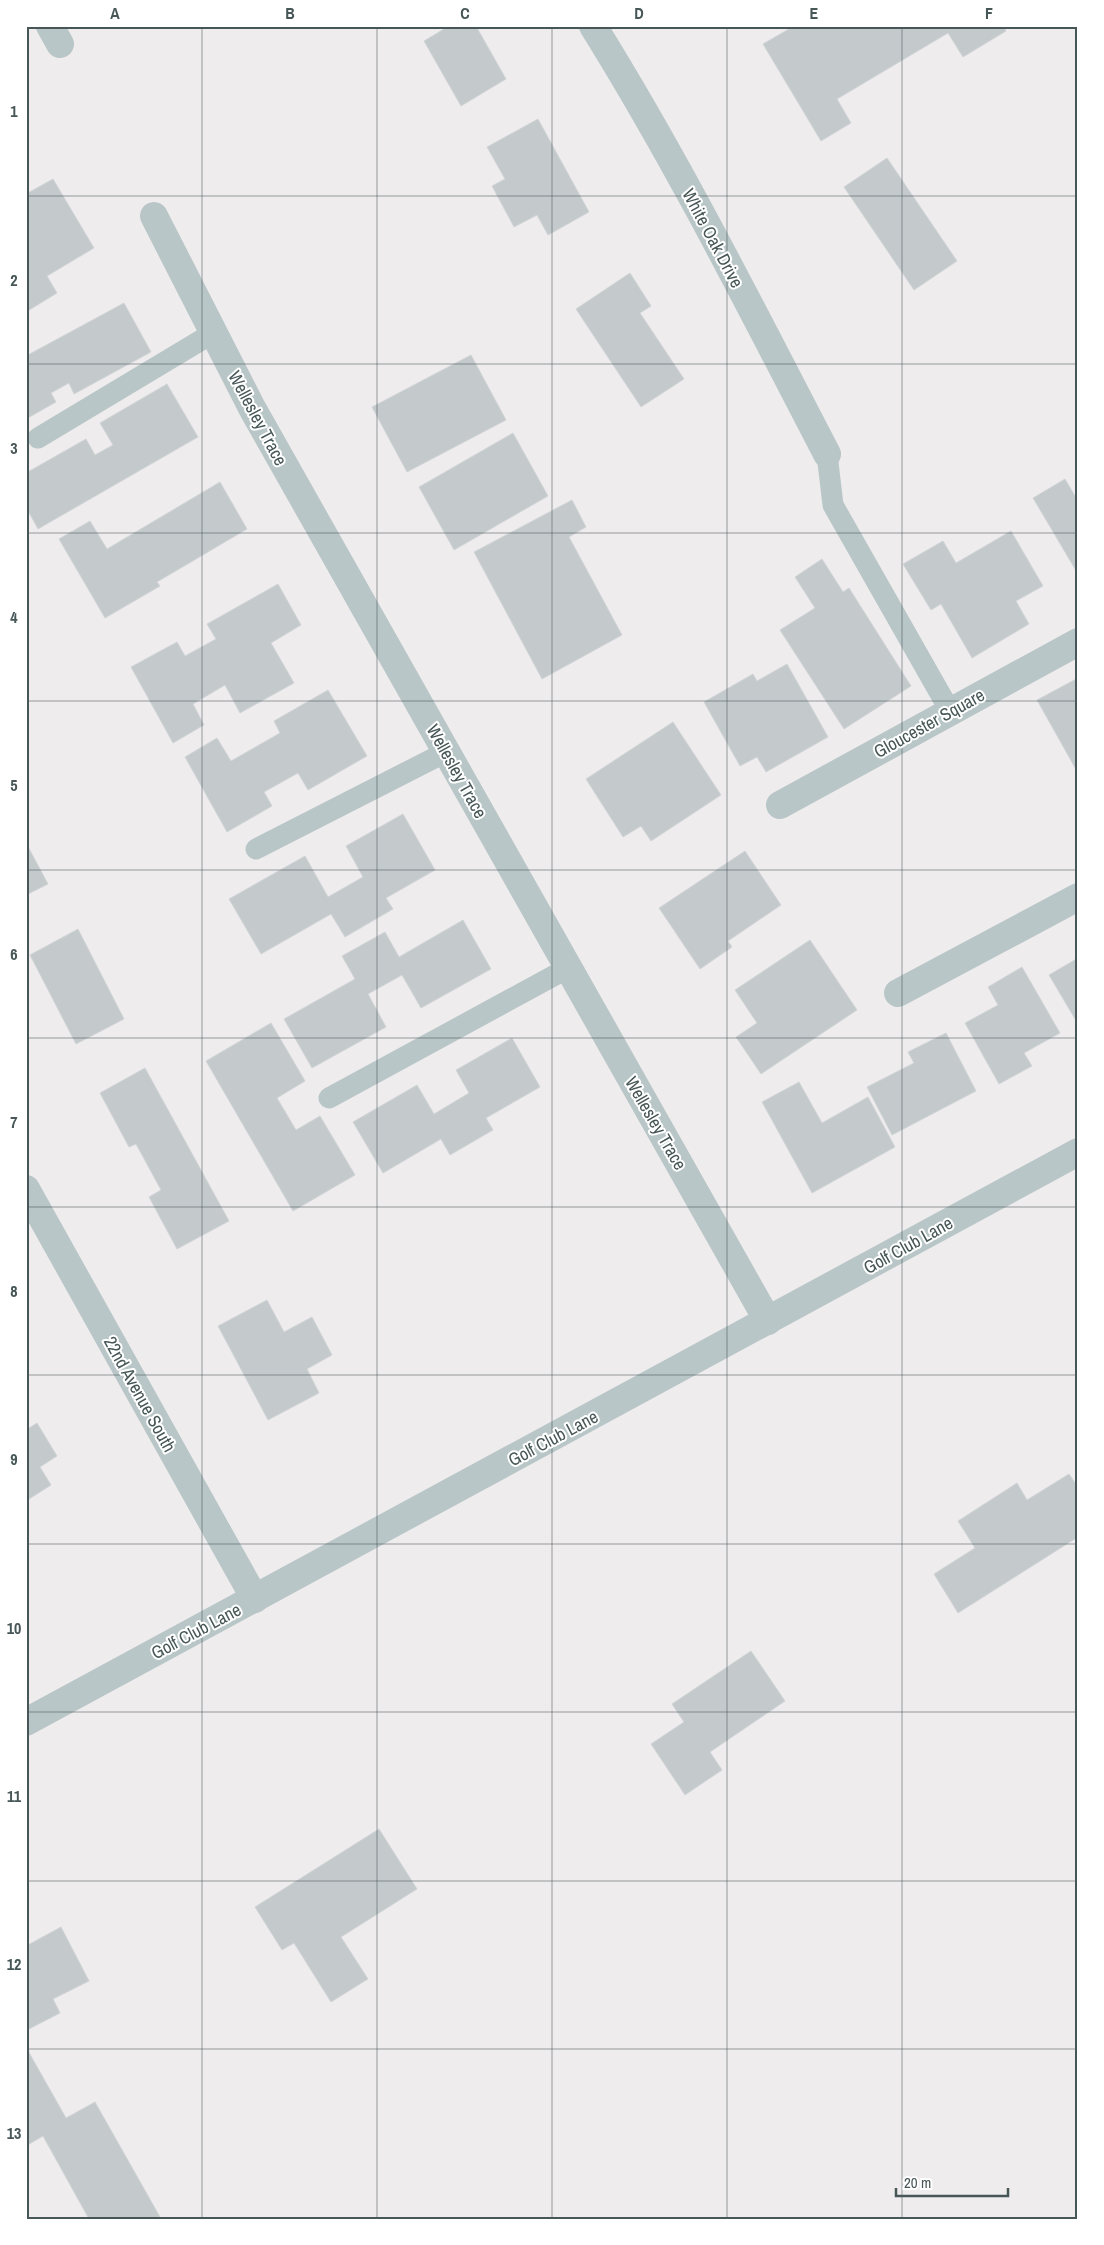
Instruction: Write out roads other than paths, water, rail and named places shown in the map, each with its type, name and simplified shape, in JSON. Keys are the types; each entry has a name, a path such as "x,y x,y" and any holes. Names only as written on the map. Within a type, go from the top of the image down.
{"street":[{"name":"White Oak Drive","path":"593,26 618,66 709,230 828,454"},
{"name":"Wellesley Trace","path":"154,216 252,408 768,1321"},
{"name":"Gloucester Square","path":"780,805 1078,642"},
{"path":"898,993 1078,897"},
{"name":"Golf Club Lane","path":"26,1722 1078,1152"},
{"name":"22nd Avenue South","path":"26,1189 255,1599"}],"lane":[{"path":"38,438 214,333"},
{"path":"828,454 833,505 950,711"},
{"path":"256,849 446,752"},
{"path":"329,1098 568,968"}]}
